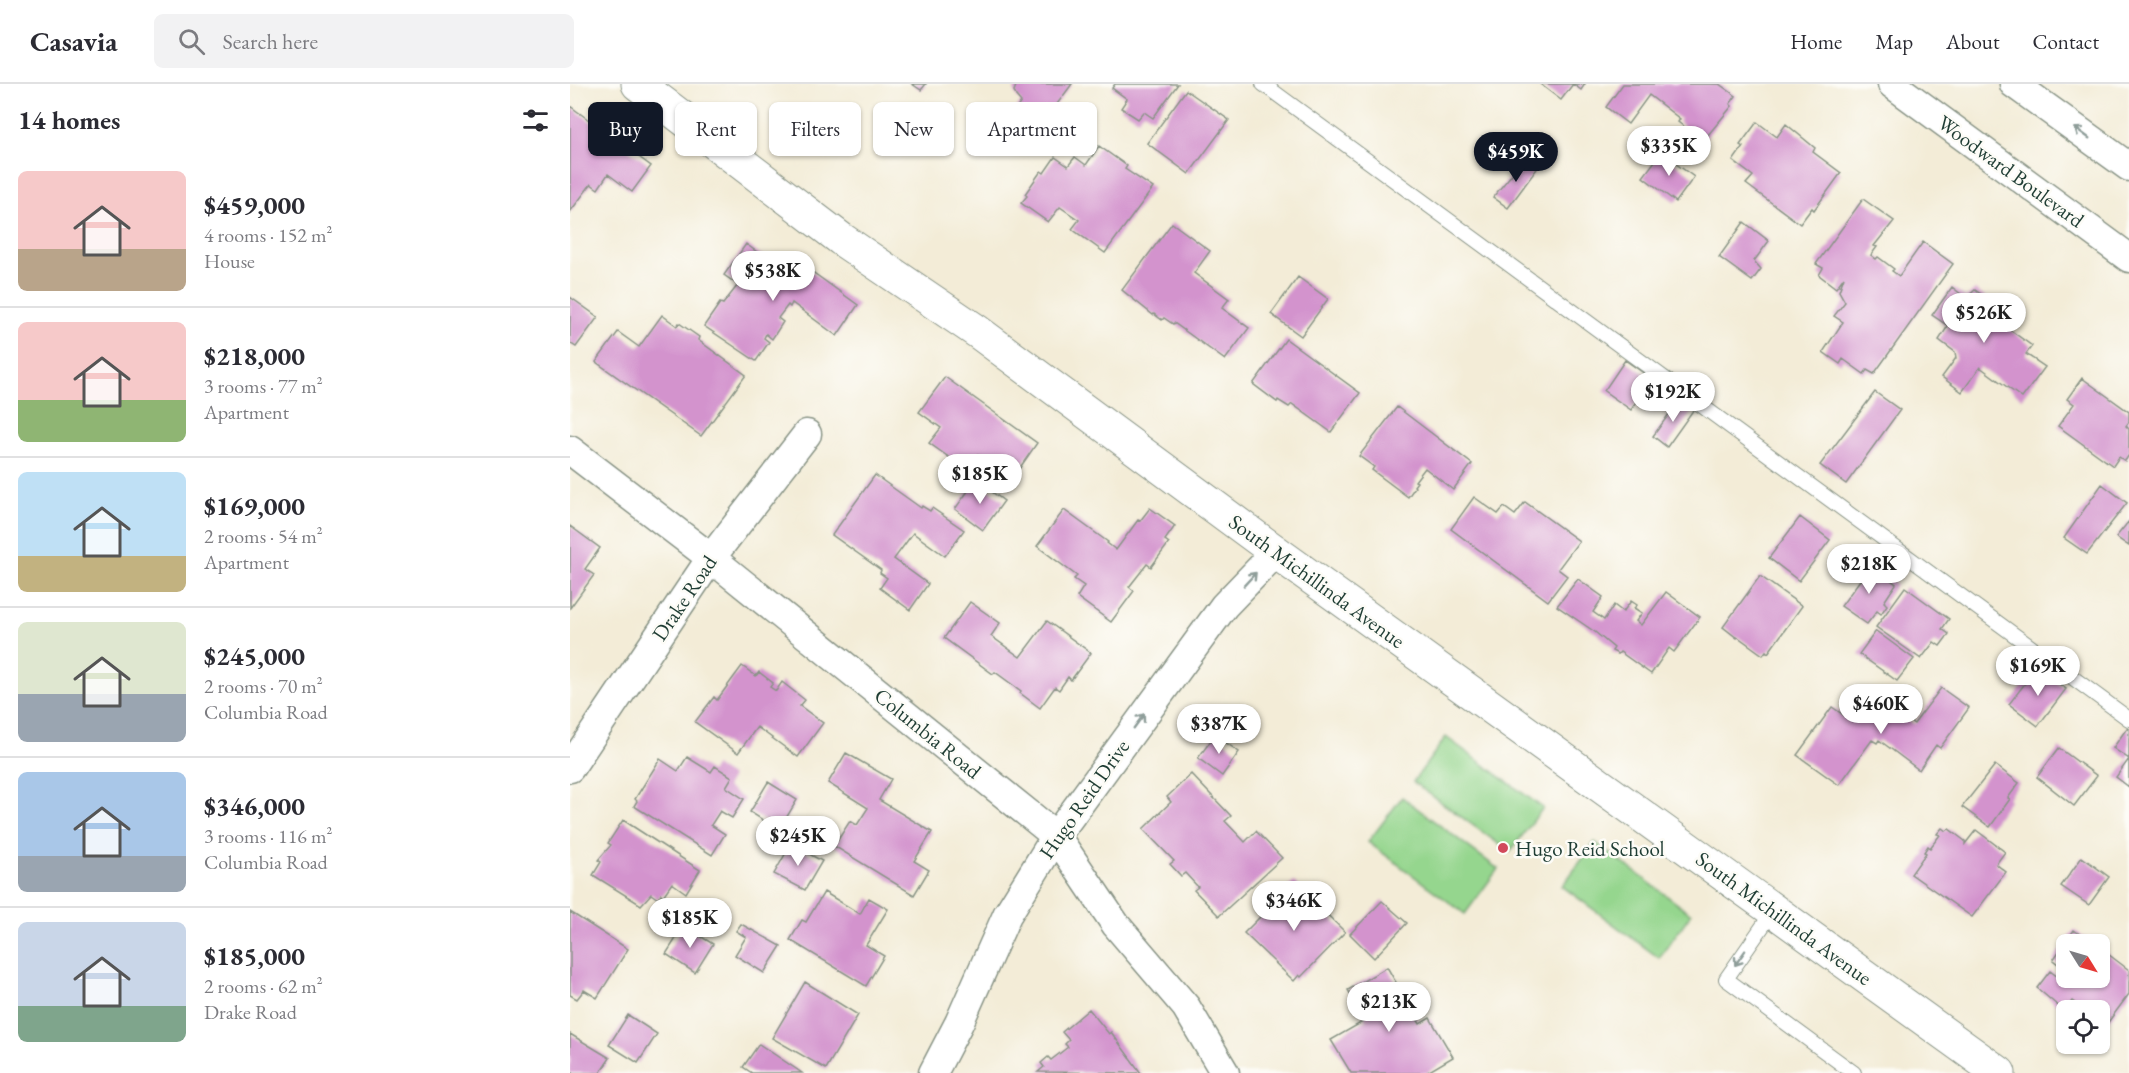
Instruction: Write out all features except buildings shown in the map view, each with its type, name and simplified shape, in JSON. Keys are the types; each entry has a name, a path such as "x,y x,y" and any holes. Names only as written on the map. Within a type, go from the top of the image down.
{"main road":[{"name":"South Michillinda Avenue","path":"638,84 841,239 978,332 1276,552 1999,1073"}],"street":[{"name":"Woodward Boulevard","path":"1892,84 2129,258"},
{"path":"2014,84 2129,167"},
{"name":"Drake Road","path":"570,768 711,558 807,434"},
{"name":"Columbia Road","path":"570,450 711,558 1056,836 1116,925 1186,1006 1226,1073"},
{"name":"Hugo Reid Drive","path":"933,1073 959,1023 1007,915 1056,836 1224,606 1276,552"}],"lane":[{"path":"1263,84 2129,719"},
{"path":"1774,910 1726,979 1854,1073"}],"green space":[{"path":"1446,737 1543,808 1510,852 1413,782"},
{"path":"1402,797 1498,869 1465,914 1368,842"},
{"path":"1595,842 1691,914 1659,958 1562,886"}],"place":[{"name":"Hugo Reid School","path":"1503,848"}]}
